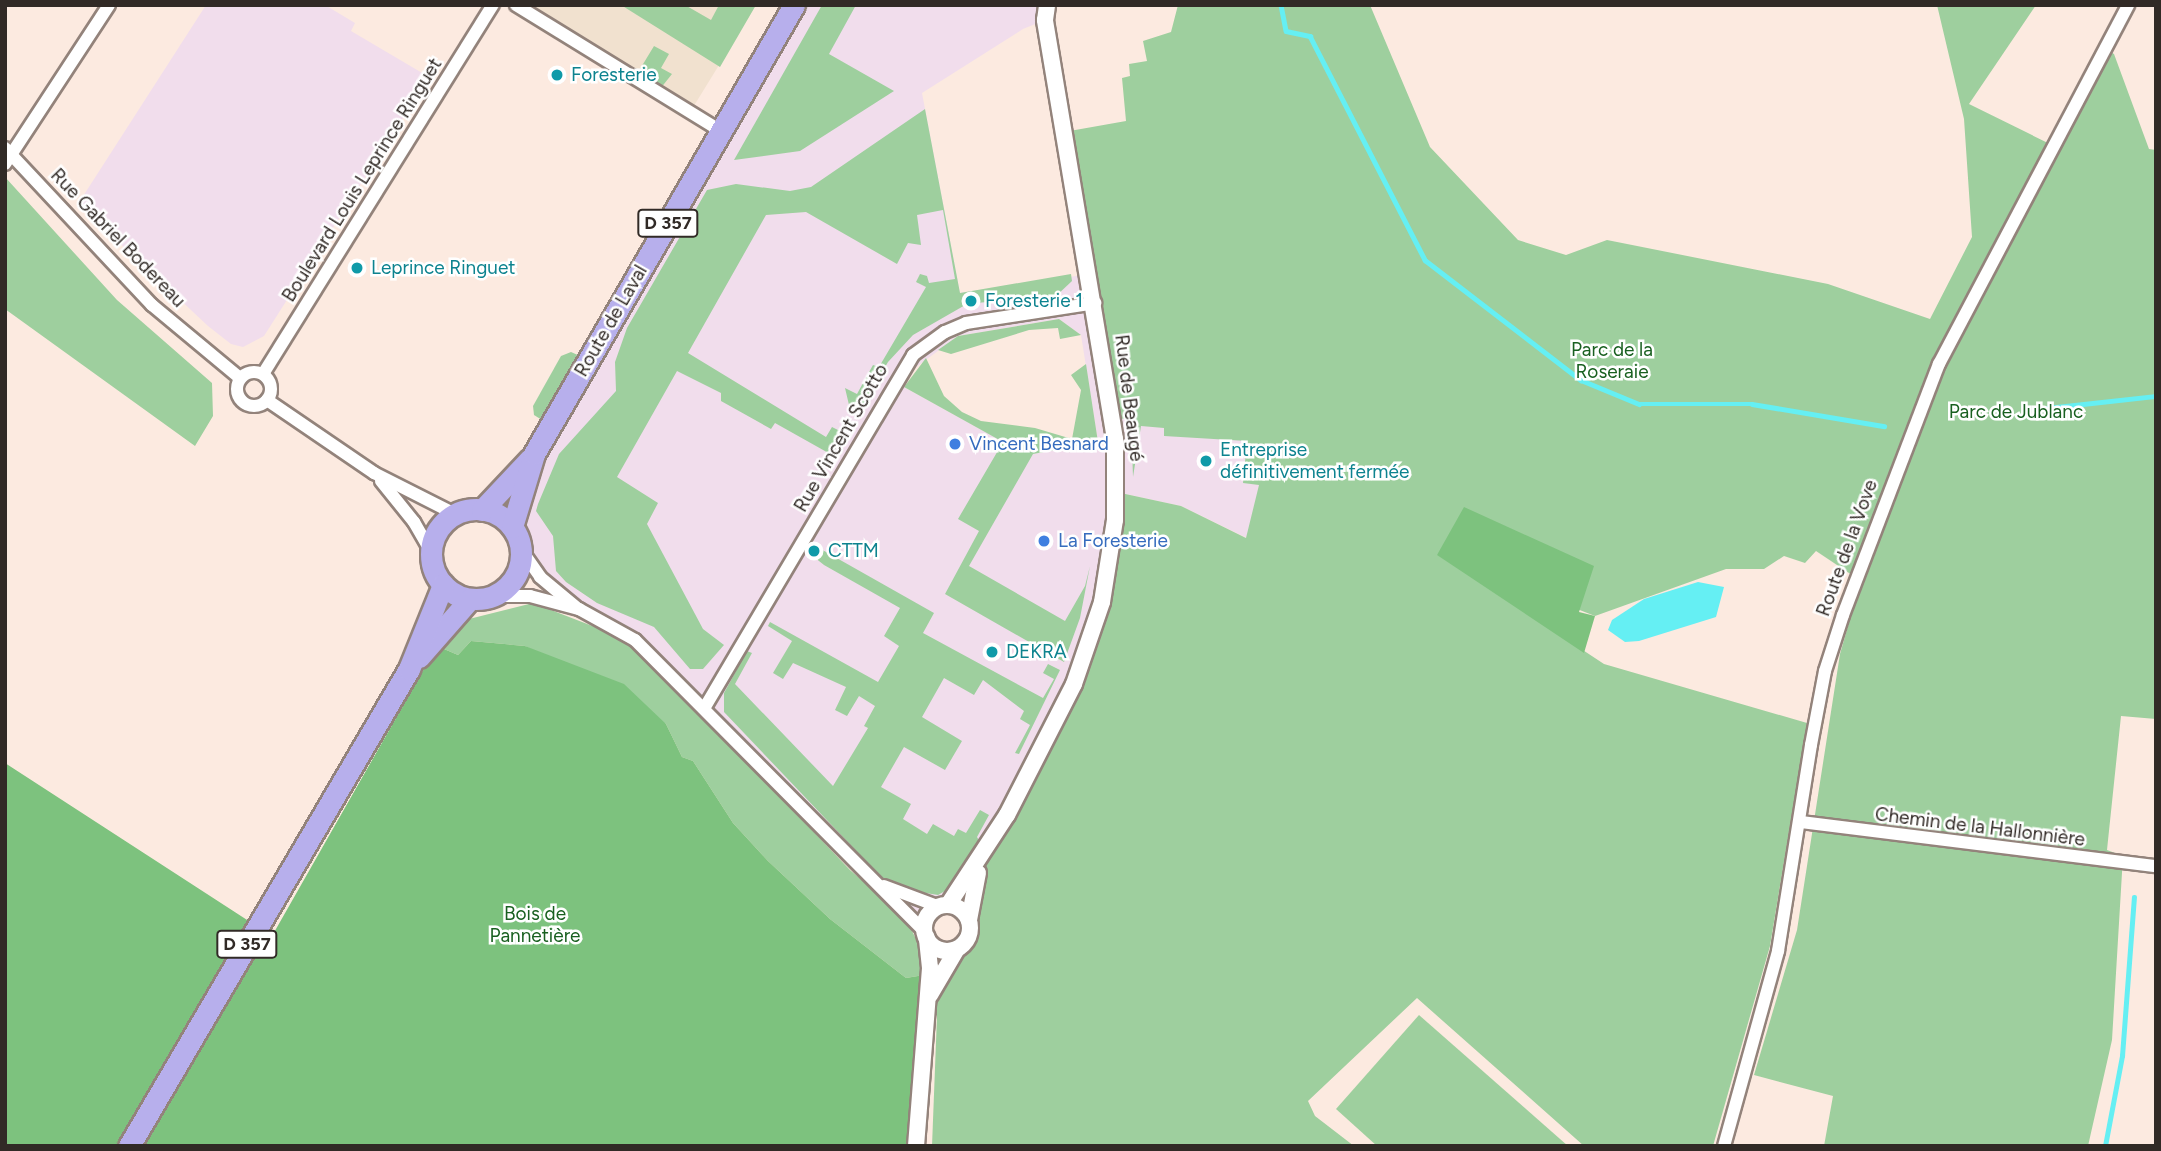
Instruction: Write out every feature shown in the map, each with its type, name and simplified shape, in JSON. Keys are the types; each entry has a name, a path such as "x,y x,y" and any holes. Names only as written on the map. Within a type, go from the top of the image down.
{"main road":[{"name":"Route de Laval","path":"512,527 534,454 794,5"},
{"name":"Route de Laval","path":"482,509 534,454"},
{"path":"482,509 512,527 520,548 514,577 492,596 470,599 443,585 431,551 438,530 455,514 482,509"},
{"name":"D 357","path":"129,1146 409,669 443,585"},
{"name":"D 357","path":"409,669 470,599"}],"street":[{"path":"7,156 109,5"},
{"name":"Boulevard Louis Leprince Ringuet","path":"263,374 493,5"},
{"path":"516,5 721,131"},
{"name":"Route de la Vove","path":"1724,1146 1778,951 1825,671 1902,453 1939,364 2128,5"},
{"name":"Rue de Beaugé","path":"926,935 927,918 944,906 983,857 1074,684 1102,602 1117,478 1095,303 1046,13"},
{"name":"Rue Gabriel Bodereau","path":"7,156 152,305 240,377"},
{"name":"Rue Vincent Scotto","path":"705,707 914,355 944,332 966,323 1095,303"},
{"path":"254,371 263,374 271,386 267,400 254,406 244,403 236,389 240,377 254,371"},
{"path":"267,400 374,473 455,514"},
{"path":"374,473 414,522 431,551"},
{"path":"520,548 540,577 579,609 635,639 705,707 938,949 957,949"},
{"path":"492,596 530,596 579,609"},
{"name":"Chemin de la Hallonnière","path":"1801,822 1834,830 2156,866"},
{"name":"Rue de Beaugé","path":"926,1003 957,949 967,940 983,857"},
{"path":"874,882 960,909 969,920"},
{"path":"916,1146 930,968 926,935"}],"shaded area":[{"path":"206,5 325,5 355,23 351,31 429,77 264,336 243,347 231,344 208,326 78,204"},
{"path":"525,5 756,5 692,109"},
{"path":"794,5 1047,5 1045,20 1023,29 922,93 960,293 1090,274 1272,431 1247,538 1181,506 1116,492 1102,602 960,909 936,909 927,918 874,882 668,669 579,609 520,548 512,527 518,504","holes":["1059,319 1081,335 1098,442 1027,455 904,387 915,368 958,336"]}],"green space":[{"path":"621,5 685,5 711,20 719,5 756,5 720,67"},
{"path":"822,5 856,5 829,54 894,91 800,151 734,160"},
{"path":"1178,5 1370,5 1430,147 1518,240 1566,255 1607,240 1828,284 1930,319 1972,237 1964,119 1937,5 2036,5 1969,104 2054,146 2105,49 2114,54 2149,149 2156,150 2156,719 2121,716 2107,850 2123,856 2112,1040 2088,1146 1824,1146 1833,1096 1754,1075 1797,930 1840,654 1883,504 1869,525 1852,575 1816,551 1805,563 1784,556 1764,569 1726,569 1595,616 1437,554 1604,664 1807,723 1770,946 1713,1146 1584,1146 1417,998 1308,1101 1315,1116 1354,1146 932,1146 937,1016 926,1003 935,970 943,950 967,940 970,926 960,909 963,901 1086,656 1116,492 1181,506 1246,538 1259,485 1243,483 1247,441 1164,436 1164,428 1141,426 1133,477 1131,420 1112,417 1064,132 1126,121 1122,78 1130,76 1129,64 1147,61 1143,41 1171,32"},
{"path":"654,46 669,54 661,68 672,74 660,89 637,74"},
{"path":"925,109 960,293 1071,274 1072,281 1055,297 975,303 974,298 967,299 967,304 913,335 888,362 862,407 856,408 849,405 845,388 857,394 873,365 879,367 926,287 916,282 920,274 927,276 929,283 955,279 943,210 917,215 921,245 908,243 897,264 806,212 766,215 688,353 826,437 832,427 844,433 832,455 775,423 771,429 721,401 721,393 677,371 617,477 658,503 647,524 703,629 724,645 703,669 690,669 654,627 597,603 566,582 556,571 553,536 536,511 538,504 559,454 616,391 615,362 627,328 707,190 736,184 790,191 811,187"},
{"path":"5,177 117,300 212,383 213,416 195,446 5,309"},
{"path":"1059,319 1081,335 1060,339 1058,328 1029,330 951,354 938,350 958,336"},
{"path":"571,352 580,356 542,420 534,415 533,406 561,356"},
{"path":"926,358 944,396 962,412 981,421 1035,428 1072,439 1081,390 1071,375 1086,364 1098,442 1033,454 969,566 1065,621 1085,586 1090,566 1080,618 1064,662 945,594 979,531 958,519 1003,442 904,387"},
{"path":"1464,507 1594,566 1579,612 1595,616 1584,653 1437,555"},
{"path":"819,548 934,613 923,633 1043,698 1054,679 1043,673 1048,664 1060,670 1019,754 1015,753 1030,725 1020,719 1024,711 983,680 974,695 944,678 922,717 962,741 945,770 904,747 881,787 911,804 903,819 927,834 933,824 954,836 958,829 966,833 980,810 989,815 977,837 982,846 954,886 938,895 901,889 881,877 724,712 724,693 747,651 752,653 735,684 833,786 868,728 864,726 875,706 859,696 847,716 835,710 846,687 793,663 783,679 773,673 792,641 768,626 770,622 878,682 899,646 884,636 900,608 824,565 814,557"},
{"path":"533,603 613,634 646,656 850,870 906,918 923,954 924,975 906,978 830,919 768,861 733,823 693,761 682,757 666,724 525,646 471,641 458,655 437,646 469,619"},
{"name":"Bois de Pannetière","path":"471,641 525,646 624,684 666,724 682,757 693,761 733,823 768,861 830,919 906,978 924,975 913,1146 5,1146 5,763 272,936 437,646 458,655"},
{"path":"1419,1015 1568,1146 1377,1146 1336,1109"}],"water":[{"path":"1698,582 1724,587 1716,617 1639,641 1625,642 1608,630 1612,620 1644,599"}],"waterway":[{"path":"1281,5 1286,31 1310,36 1425,260 1581,380 1639,404 1752,404 1884,426"},
{"path":"2038,409 2156,396"},
{"path":"2105,1146 2122,1056 2134,897"}],"place":[{"name":"Foresterie","path":"557,75"},
{"name":"Leprince Ringuet","path":"357,268"},
{"name":"Foresterie 1","path":"971,301"},
{"name":"Vincent Besnard","path":"955,444"},
{"name":"Entreprise définitivement fermée","path":"1206,461"},
{"name":"La Foresterie","path":"1044,541"},
{"name":"CTTM","path":"814,551"},
{"name":"DEKRA","path":"992,652"}],"park label":[{"name":"Parc de la Roseraie","path":"1612,361"},
{"name":"Parc de Jublanc","path":"2016,412"}]}
